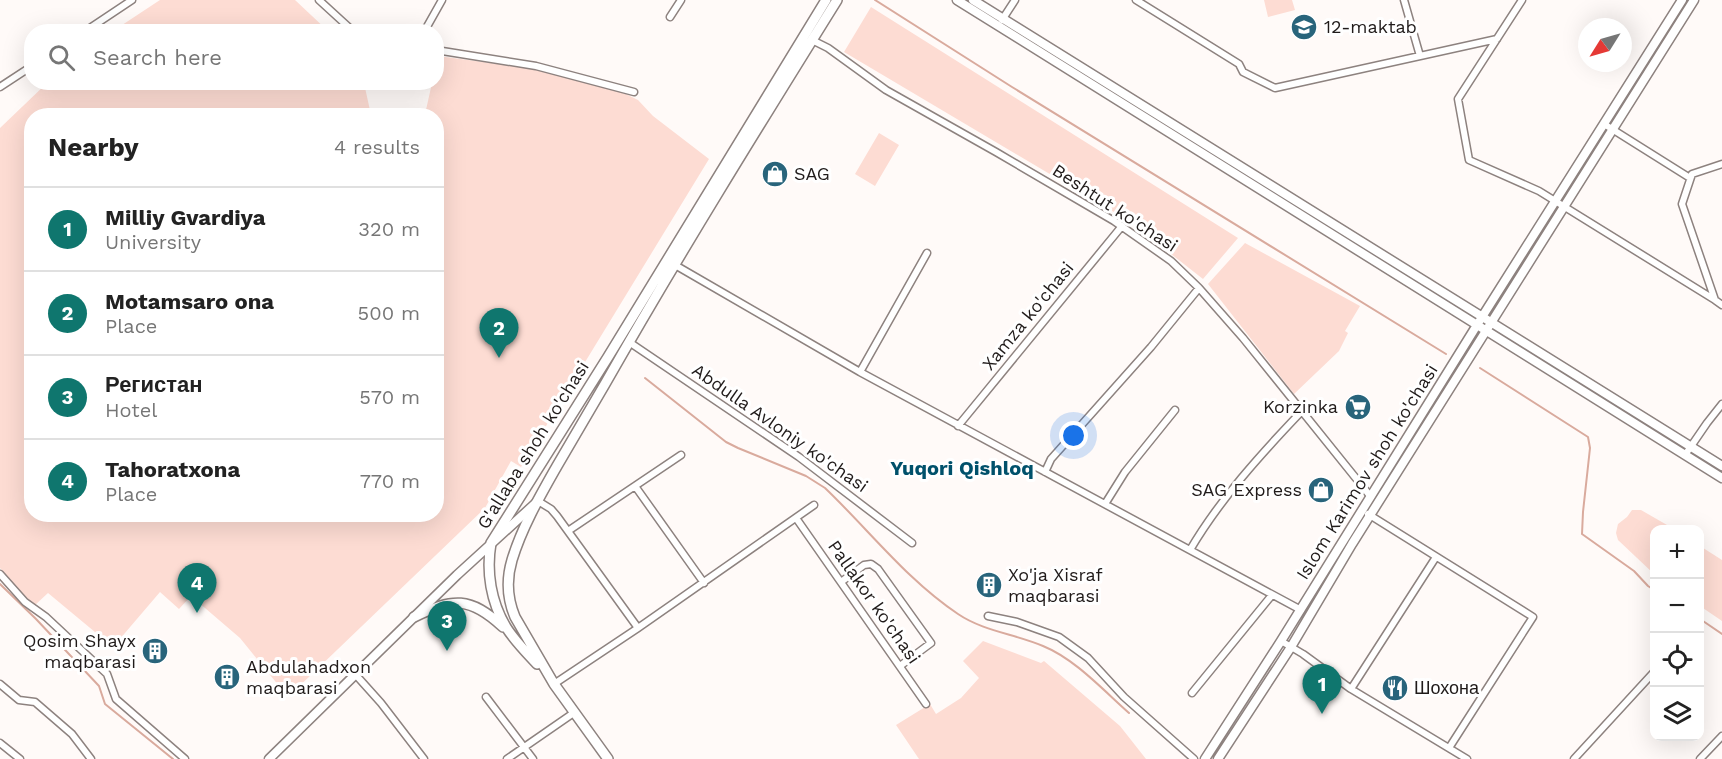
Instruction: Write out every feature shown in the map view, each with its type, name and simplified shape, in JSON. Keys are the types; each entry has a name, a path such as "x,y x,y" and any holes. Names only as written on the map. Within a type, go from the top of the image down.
{"main road":[{"name":"G'allaba shoh ko'chasi","path":"490,543 596,377 826,0"},
{"name":"G'allaba shoh ko'chasi","path":"490,543 538,501 629,342 837,0"},
{"path":"957,0 1001,22 1479,321 1722,466"},
{"path":"973,0 1001,22"},
{"name":"Islom Karimov shoh ko'chasi","path":"1205,759 1682,0"},
{"name":"Islom Karimov shoh ko'chasi","path":"1218,759 1291,647 1352,544 1694,0"},
{"path":"1489,327 1722,478"},
{"path":"538,501 512,561 508,576 508,591 514,617 554,684"},
{"path":"268,759 490,543"},
{"path":"490,543 491,584 500,615 513,636"},
{"path":"414,617 442,605 456,603 470,604 488,614 513,636 554,684 608,759"}],"street":[{"path":"96,24 131,0"},
{"path":"319,0 345,24"},
{"path":"428,24 442,0"},
{"path":"670,17 681,0"},
{"path":"1001,22 1015,0"},
{"path":"1136,0 1239,64 1243,72 1275,88 1497,39"},
{"path":"1404,0 1420,56"},
{"path":"1522,0 1458,99 1469,160 1539,191 1722,305"},
{"name":"Beshtut ko'chasi","path":"812,40 828,48 886,90 1122,226 1171,261 1199,288 1243,338 1371,497"},
{"path":"444,51 536,66 634,92"},
{"path":"0,87 24,71"},
{"path":"1604,124 1690,178"},
{"path":"1714,300 1682,204 1692,174 1722,164"},
{"name":"Xamza ko'chasi","path":"958,426 1122,226"},
{"path":"860,372 927,253"},
{"path":"675,265 860,372 1300,610"},
{"path":"1045,472 1051,459 1151,347 1199,288"},
{"name":"Abdulla Avloniy ko'chasi","path":"629,342 799,457 912,543"},
{"path":"1686,455 1722,404"},
{"path":"1105,504 1125,471 1175,410"},
{"path":"1190,550 1204,526 1240,481 1301,412"},
{"path":"568,531 681,455"},
{"path":"634,486 704,583"},
{"path":"538,501 551,509 638,628"},
{"path":"554,684 704,583 814,504"},
{"path":"1362,511 1533,617 1449,748"},
{"name":"Pallakor ko'chasi","path":"796,518 927,704"},
{"path":"1351,688 1436,557"},
{"path":"841,582 864,565 871,564 878,569 930,643 900,666"},
{"path":"0,574 26,602 46,617 107,674 116,699 185,759"},
{"path":"1192,693 1272,594"},
{"path":"988,616 1017,622 1059,637 1088,658 1124,697 1194,759"},
{"path":"1281,641 1351,688 1467,759"},
{"path":"355,674 381,702 424,759"},
{"path":"1574,759 1650,676"},
{"path":"0,684 19,700 35,702 72,734 91,759"},
{"path":"486,697 533,759"},
{"path":"507,759 575,712"},
{"path":"1700,759 1722,736"},
{"path":"0,743 20,759"}],"shaded area":[{"path":"160,0 295,0 321,24 124,24"},
{"path":"1264,0 1292,0 1295,10 1268,17"},
{"path":"871,7 1238,238 1203,279 1129,221 844,52"},
{"path":"444,57 543,70 626,94 638,100 653,116 709,159 521,467 511,461 485,508 288,697 240,638 191,596 179,609 160,592 113,647 48,593 34,606 0,568 0,128 40,90 366,90 369,108 24,108 24,522 444,522 444,108 426,108 430,90 444,90"},
{"path":"879,133 899,145 875,186 855,174"},
{"path":"1245,243 1360,306 1345,331 1348,333 1339,351 1294,394 1208,284"},
{"path":"1632,510 1641,510 1667,525 1650,525 1650,570 1618,540 1616,533 1618,524"},
{"path":"1704,549 1722,560 1722,621 1704,609"},
{"path":"983,641 1041,663 1044,661 1120,726 1146,759 919,759 896,725 930,704 936,714 961,698 979,678 963,661"}],"waterway":[{"path":"875,0 1446,354"},
{"path":"1480,368 1588,437 1590,448 1582,534 1634,571 1650,587"},
{"path":"645,378 726,442 806,476 825,488 905,570 939,601 968,620 1055,652 1088,676 1129,713"},
{"path":"0,584 99,686 105,704 173,759"},
{"path":"1704,622 1722,634"}],"place":[{"name":"12-maktab","path":"1304,27"},
{"name":"SAG","path":"775,174"},
{"name":"Motamsaro ona","path":"499,358"},
{"name":"Korzinka","path":"1358,407"},
{"name":"SAG Express","path":"1321,490"},
{"name":"Xo'ja Xisraf maqbarasi","path":"989,585"},
{"name":"Tahoratxona","path":"197,613"},
{"name":"Qosim Shayx maqbarasi","path":"155,651"},
{"name":"Регистан","path":"447,651"},
{"name":"Abdulahadxon maqbarasi","path":"227,677"},
{"name":"Шохона","path":"1395,688"},
{"name":"Milliy Gvardiya","path":"1322,714"}],"district":[{"name":"Yuqori Qishloq","path":"962,468"}]}
